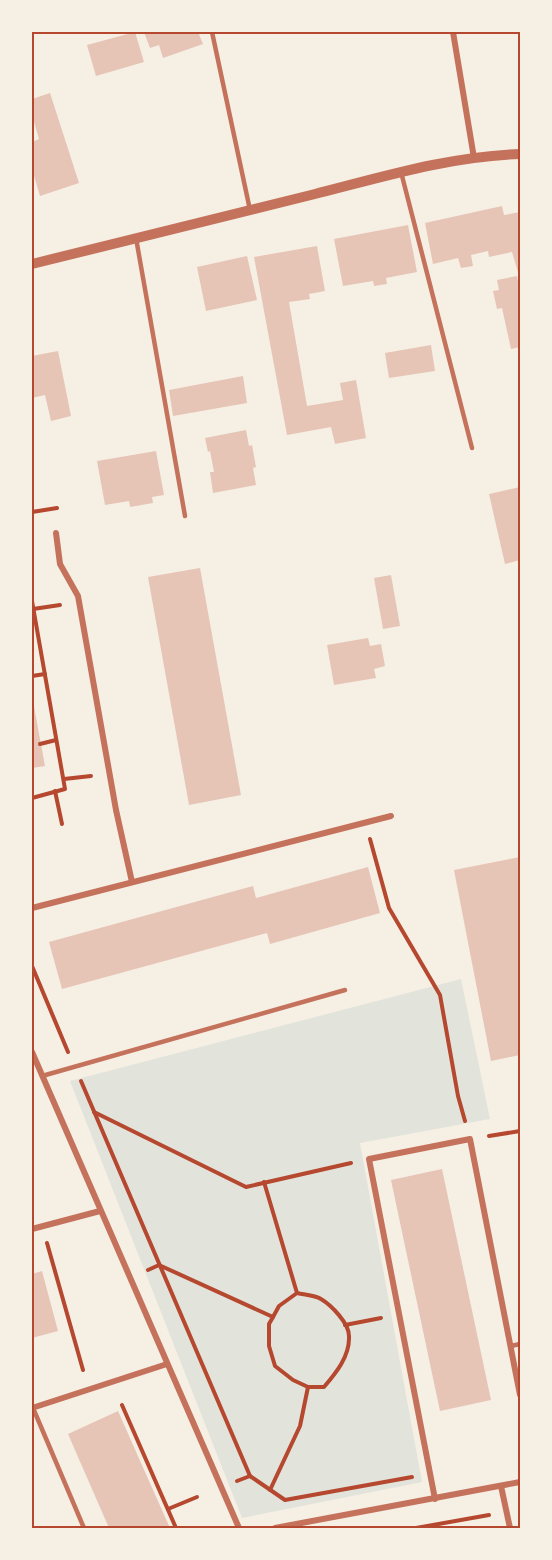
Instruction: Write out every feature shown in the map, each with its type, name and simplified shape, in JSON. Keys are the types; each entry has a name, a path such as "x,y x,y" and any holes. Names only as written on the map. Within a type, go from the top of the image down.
{"street":[{"path":"453,32 474,158"},
{"path":"32,264 401,172 499,154 520,154"},
{"path":"56,533 60,564 78,596 116,810 132,882"},
{"path":"32,908 391,816"},
{"path":"32,1052 239,1528"},
{"path":"435,1498 369,1159 470,1139 520,1395"},
{"path":"32,1229 100,1211"},
{"path":"32,1408 167,1364"},
{"path":"275,1528 520,1482"},
{"path":"501,1486 510,1528"}],"lane":[{"path":"212,32 250,210"},
{"path":"401,172 472,448"},
{"path":"136,238 185,516"},
{"path":"42,1076 345,990"},
{"path":"511,1346 520,1344"},
{"path":"32,1408 84,1528"}],"path":[{"path":"32,512 57,508"},
{"path":"32,601 34,627 66,789 32,798"},
{"path":"33,609 48,607"},
{"path":"32,676 45,674"},
{"path":"40,744 56,740"},
{"path":"64,779 87,776"},
{"path":"55,791 62,824"},
{"path":"365,823 389,908 440,995 458,1096 470,1139 520,1131"},
{"path":"32,966 250,1476 285,1500 430,1473"},
{"path":"93,1112 246,1187 369,1159"},
{"path":"264,1182 297,1293"},
{"path":"46,1239 83,1370"},
{"path":"143,1272 159,1265 273,1317"},
{"path":"297,1293 320,1298 339,1315 349,1334 346,1352 338,1370 324,1387 308,1387 293,1380 275,1366 269,1346 269,1324 273,1317 279,1306 297,1293"},
{"path":"345,1325 399,1314"},
{"path":"270,1490 300,1426 308,1387"},
{"path":"122,1404 176,1528"},
{"path":"237,1481 250,1476"},
{"path":"168,1509 197,1497"},
{"path":"416,1528 490,1515"}],"shaded area":[{"path":"461,979 490,1119 360,1143 422,1482 242,1518 70,1081"}],"building":[{"path":"135,32 144,62 96,76 87,45"},
{"path":"144,32 198,32 203,44 163,58 159,45 150,48"},
{"path":"50,93 79,183 40,196 32,169 32,142 39,139 32,115 32,99"},
{"path":"502,206 504,215 520,212 520,279 512,252 489,257 488,251 471,255 473,266 461,268 458,258 433,264 425,223"},
{"path":"408,225 417,272 386,278 387,284 374,286 373,281 343,286 334,239"},
{"path":"317,246 325,291 309,294 310,299 289,302 307,406 343,400 340,383 356,380 366,438 335,444 331,427 287,435 254,257"},
{"path":"247,256 257,300 206,311 197,267"},
{"path":"517,276 520,293 520,347 511,349 502,308 497,309 493,291 499,290 497,280"},
{"path":"431,345 435,371 389,378 385,353"},
{"path":"58,351 71,416 51,421 45,395 32,398 32,356"},
{"path":"243,376 247,403 173,416 169,390"},
{"path":"246,430 249,446 252,445 256,467 253,468 256,485 213,493 210,472 214,472 205,438"},
{"path":"156,451 164,495 152,497 153,503 130,507 129,501 105,505 97,461"},
{"path":"520,487 520,560 505,564 489,494"},
{"path":"200,568 241,795 189,805 148,577"},
{"path":"391,575 400,626 383,629 374,578"},
{"path":"368,638 370,646 381,644 385,666 374,669 376,678 334,685 327,645"},
{"path":"32,701 45,766 32,768"},
{"path":"520,857 520,1055 491,1061 454,870"},
{"path":"368,867 380,913 270,944 267,933 62,989 49,942 253,886 256,898"},
{"path":"442,1169 491,1400 440,1411 391,1180"},
{"path":"42,1271 58,1331 32,1338 32,1274"},
{"path":"118,1411 170,1528 109,1528 68,1434"}]}
